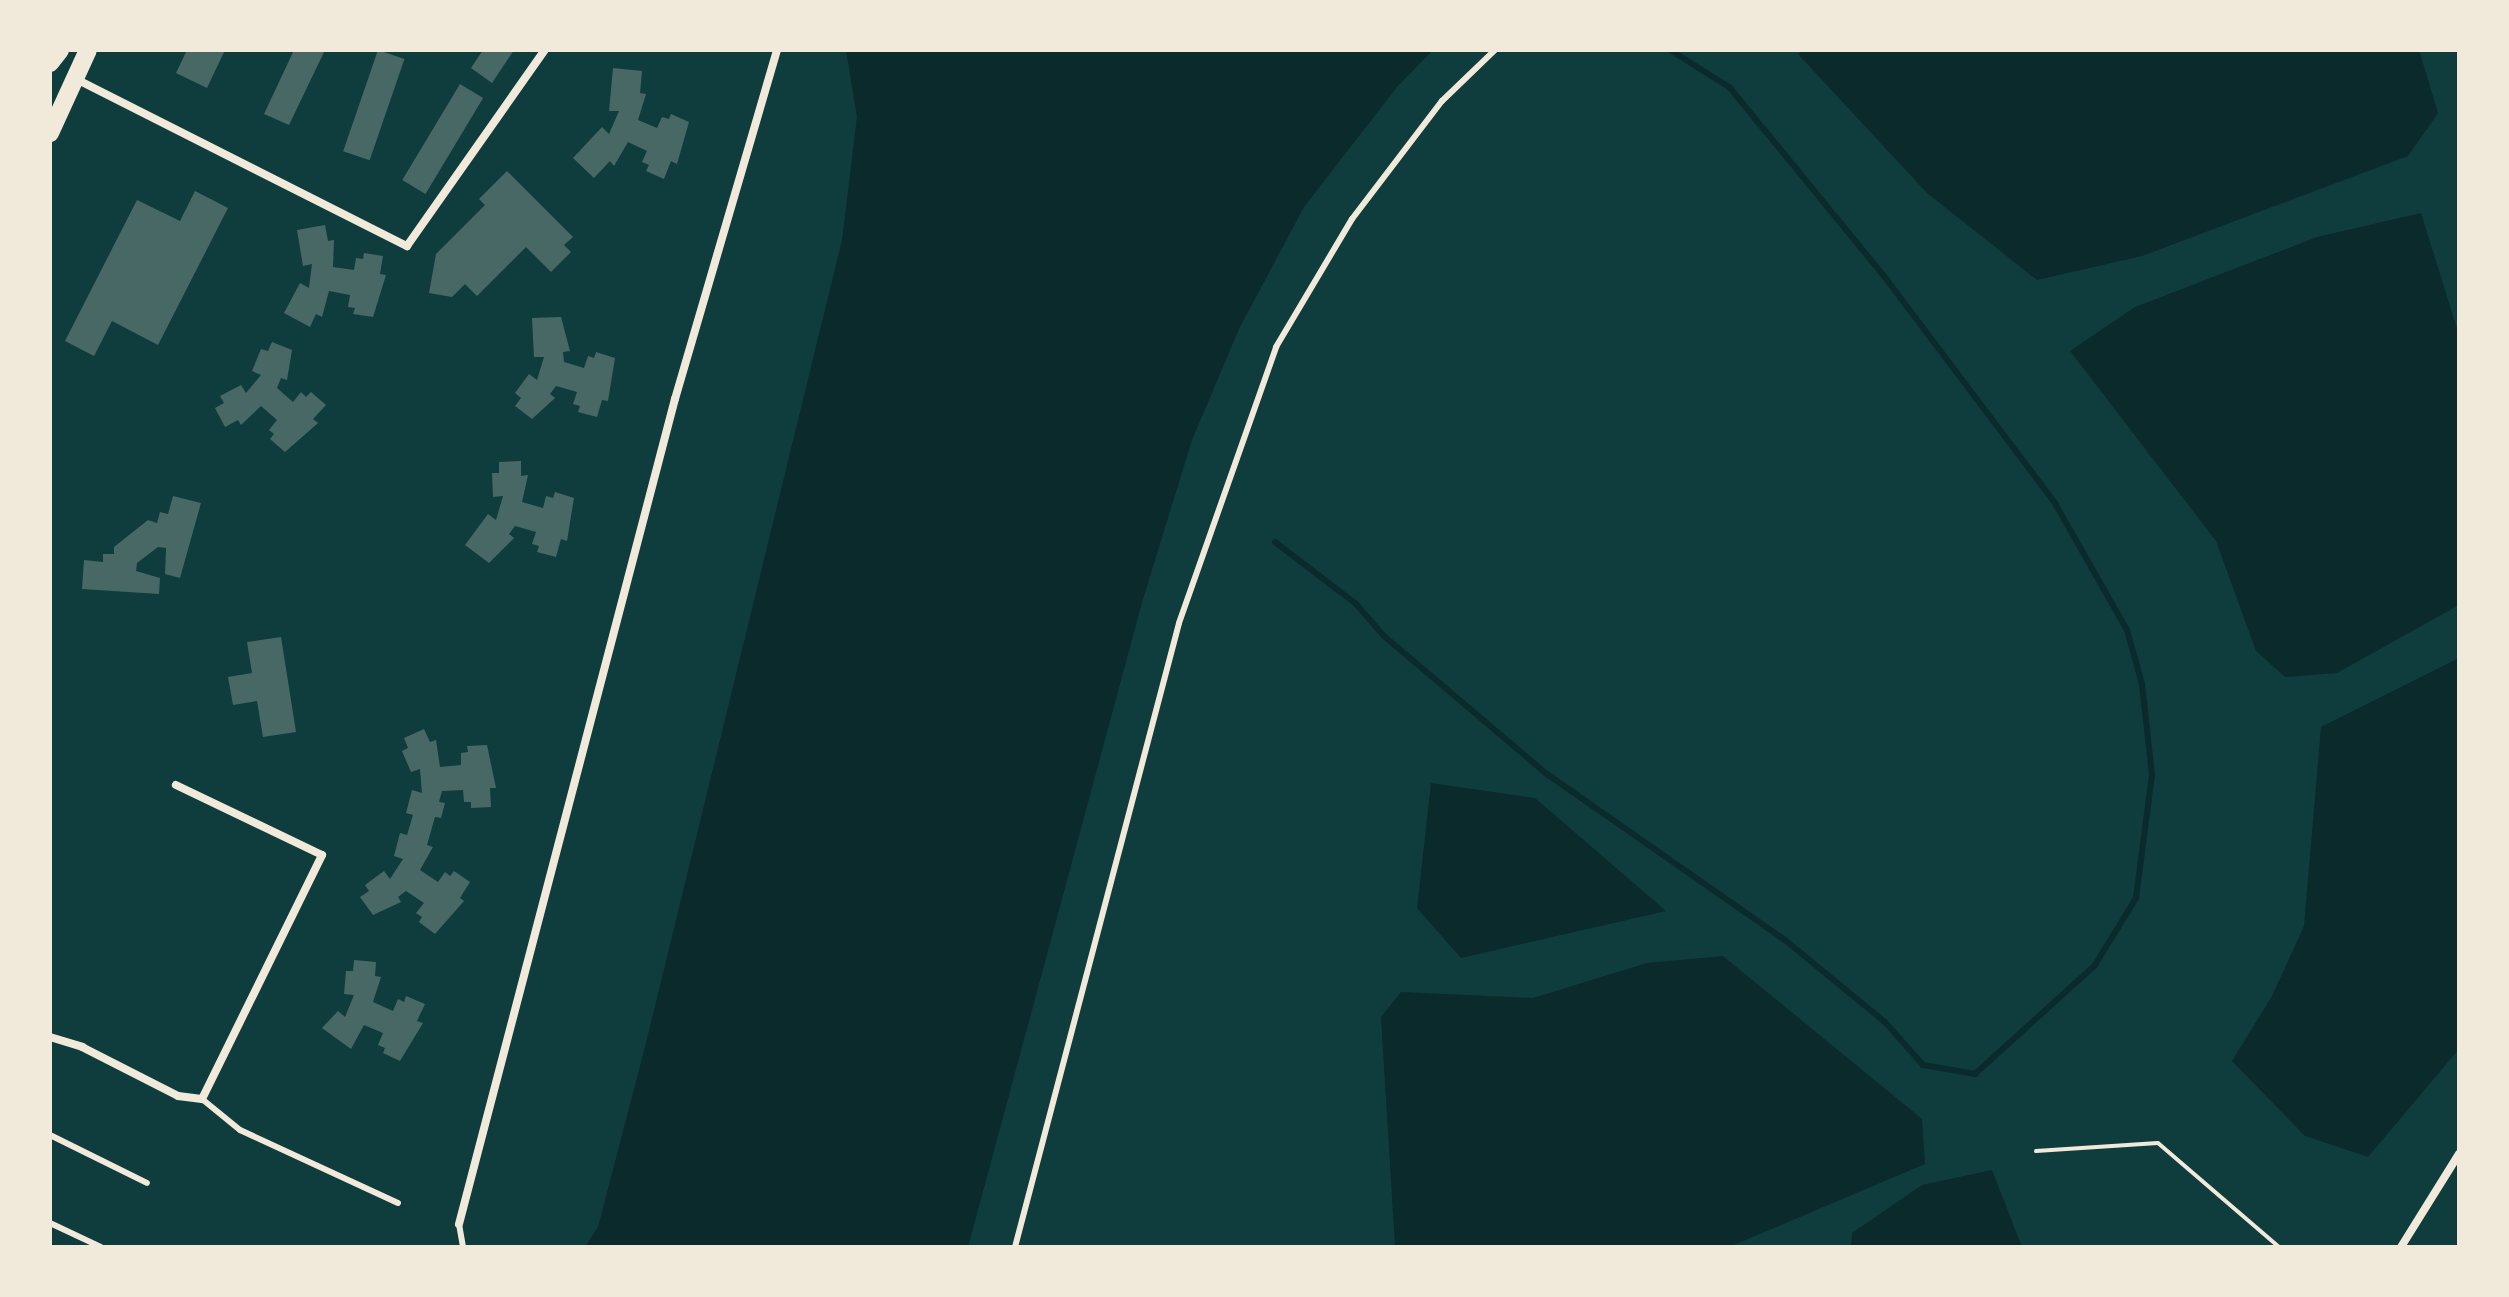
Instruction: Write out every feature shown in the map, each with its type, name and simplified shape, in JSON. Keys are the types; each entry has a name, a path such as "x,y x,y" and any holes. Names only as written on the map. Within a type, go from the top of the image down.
{"main road":[{"path":"50,63 60,50"},
{"path":"50,133 88,50"}],"street":[{"path":"76,79 407,246 545,50"},
{"path":"459,1224 671,414 777,50"},
{"path":"50,1037 82,1047 178,1096 202,1099 322,855 176,785"},
{"path":"2401,1247 2459,1154"}],"lane":[{"path":"1015,1247 1179,623 1276,347 1352,219 1442,101 1495,50"},
{"path":"202,1099 240,1130 398,1203"},
{"path":"50,1135 147,1183"},
{"path":"50,1223 101,1247"},
{"path":"459,1224 463,1247"}],"path":[{"path":"2036,1151 2158,1143 2279,1247"}],"water":[{"path":"846,50 1433,50 1397,87 1304,207 1239,329 1192,440 1143,599 968,1247 585,1247 598,1227 646,1043 842,240 857,117"},
{"path":"1804,50 2419,50 2438,113 2408,156 2142,256 2037,280 1927,193 1798,54"},
{"path":"2421,213 2459,335 2459,605 2337,673 2285,677 2256,651 2216,541 2070,351 2135,307 2317,237"},
{"path":"2459,658 2459,1049 2368,1157 2305,1136 2232,1061 2272,996 2304,926 2321,727"},
{"path":"1431,783 1535,798 1666,911 1461,958 1417,908"},
{"path":"1723,956 1922,1119 1925,1164 1729,1247 1395,1247 1381,1017 1401,992 1533,998 1647,963"},
{"path":"1992,1170 2022,1247 1851,1247 1852,1233 1922,1185"}],"building":[{"path":"187,50 225,50 207,88 176,73"},
{"path":"294,50 325,50 289,125 264,114"},
{"path":"378,50 404,59 370,160 343,151"},
{"path":"483,50 514,50 492,83 471,68"},
{"path":"613,68 642,71 640,93 646,94 638,120 657,128 662,117 669,119 671,114 689,122 677,164 671,161 664,179 646,171 649,165 642,162 647,151 628,142 614,166 610,161 594,178 573,158 602,127 609,134 619,111 609,111"},
{"path":"460,84 483,98 425,194 402,180"},
{"path":"507,171 573,237 564,245 571,252 551,272 526,247 477,296 465,284 452,297 429,293 436,254 485,205 479,199"},
{"path":"195,191 228,208 158,345 112,321 94,356 65,341 137,200 180,221"},
{"path":"325,225 328,241 334,240 333,267 354,270 356,258 363,259 364,253 383,256 380,274 386,275 373,317 353,314 355,308 348,307 350,295 329,291 322,317 316,314 310,327 284,313 300,283 309,288 312,264 303,266 297,230"},
{"path":"561,317 570,351 563,352 564,362 584,368 588,356 594,358 596,352 615,358 608,401 602,400 597,417 578,412 580,406 573,404 577,392 556,386 550,394 555,398 532,419 515,406 521,398 515,393 529,374 537,380 544,357 534,357 532,318"},
{"path":"272,342 292,350 287,380 281,378 277,388 293,402 301,392 306,397 311,392 326,405 313,419 318,423 285,452 270,439 274,434 269,430 277,420 261,406 241,425 238,420 225,427 215,408 224,403 220,396 241,385 246,393 261,375 252,371 261,349 268,351"},
{"path":"521,461 521,476 528,475 522,502 543,508 546,496 553,498 555,492 574,498 567,541 561,539 556,557 537,552 539,546 532,544 536,532 515,526 509,534 514,538 489,563 465,545 488,514 496,520 503,496 493,497 492,473 499,473 499,462"},
{"path":"173,496 201,503 180,578 165,574 166,548 158,547 137,563 136,571 160,578 159,594 82,589 84,560 103,562 103,554 114,554 114,547 148,520 157,523 160,512 168,514"},
{"path":"281,637 296,732 263,737 257,701 233,705 228,677 252,673 247,642"},
{"path":"424,729 430,742 436,740 440,767 461,765 461,753 468,752 467,746 487,745 496,788 490,788 491,807 471,808 471,802 464,802 463,790 442,791 439,802 445,803 441,818 435,817 427,845 433,847 420,870 438,882 445,872 450,876 454,871 470,882 460,898 464,901 435,934 419,922 422,917 416,913 424,903 406,891 398,897 401,902 373,915 360,897 369,891 365,885 384,871 390,879 403,859 394,856 400,833 407,835 413,815 406,813 412,790 422,793 420,769 411,772 402,751 408,748 404,738"},
{"path":"354,960 376,962 375,976 381,977 373,1002 393,1011 398,999 404,1002 406,996 425,1004 417,1021 423,1023 400,1061 383,1053 385,1048 378,1045 383,1033 364,1025 351,1049 322,1028 338,1011 345,1017 354,995 344,994 346,971 353,971"}],"waterway":[{"path":"1275,542 1356,604 1384,636 1547,774 1785,940 1885,1022 1923,1065 1975,1074 2095,965 2136,898 2152,775 2142,684 2127,630 2055,503 1888,281 1729,87 1670,50"}]}
